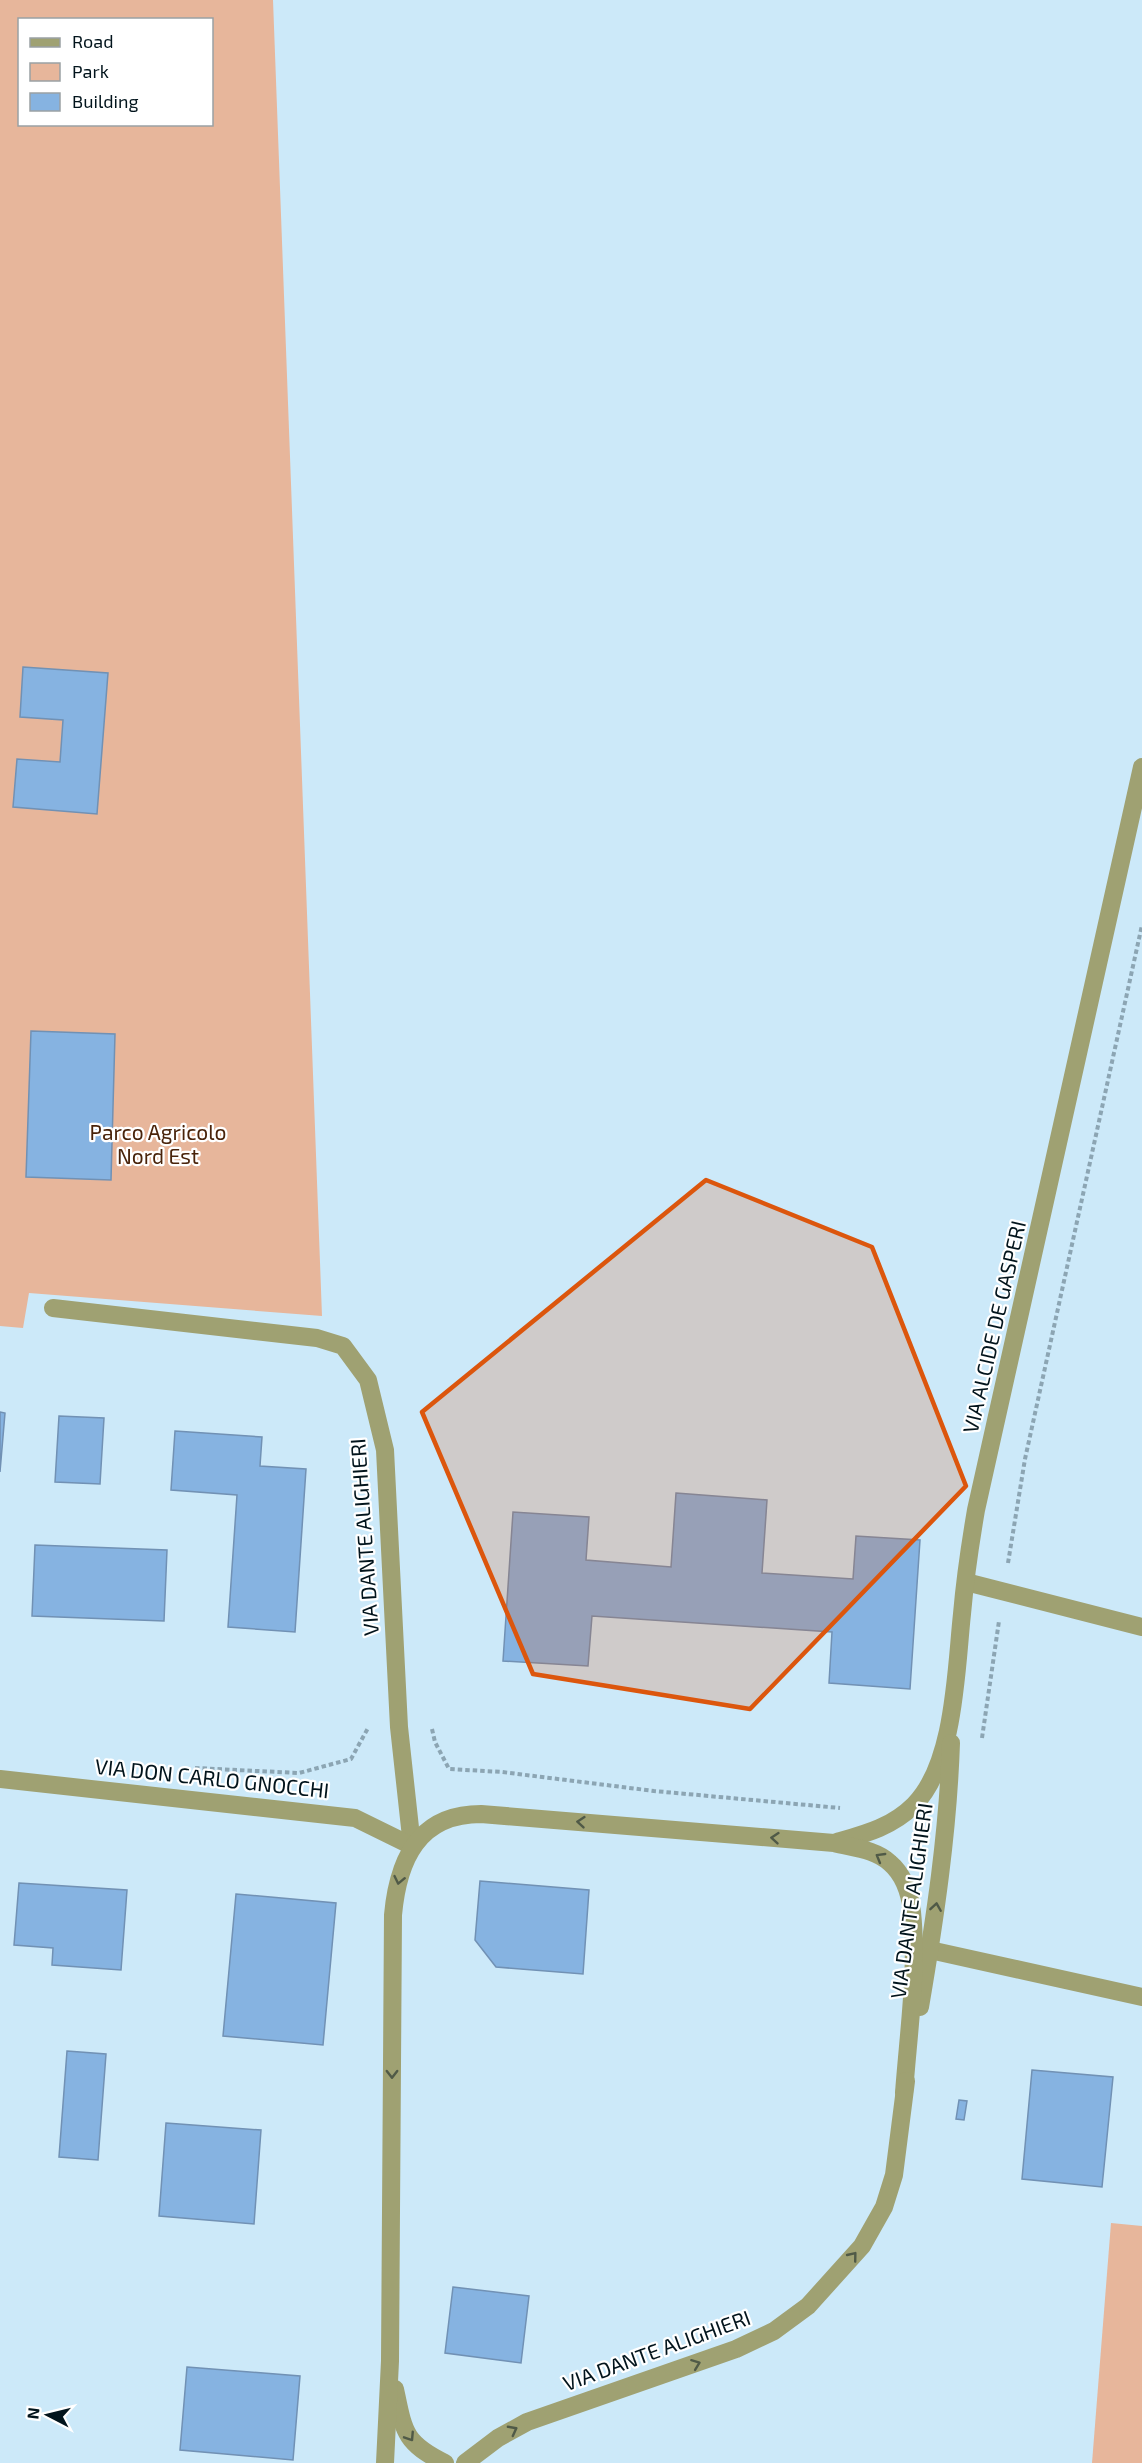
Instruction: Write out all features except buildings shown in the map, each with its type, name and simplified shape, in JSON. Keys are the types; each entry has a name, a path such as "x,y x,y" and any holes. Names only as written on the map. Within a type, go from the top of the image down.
{"street":[{"name":"VIA ALCIDE DE GASPERI","path":"834,1843 885,1827 915,1804 935,1771 951,1715 976,1510 1142,767"},
{"name":"VIA DANTE ALIGHIERI","path":"53,1308 316,1338 344,1347 368,1380 385,1450 399,1727 412,1846"},
{"path":"966,1582 1142,1627"},
{"name":"VIA DANTE ALIGHIERI","path":"904,2093 930,1950 949,1806 951,1715"},
{"name":"VIA DON CARLO GNOCCHI","path":"0,1779 355,1818 412,1846"},
{"name":"VIA DANTE ALIGHIERI","path":"385,2463 390,2361 393,1915 400,1870 412,1846 446,1820 456,1816 474,1814 834,1843 881,1856 905,1882 912,1911 913,1956 904,2093 894,2175 878,2221 862,2246 835,2277 791,2320 774,2331 736,2349 527,2422 498,2438 465,2463"},
{"path":"930,1950 1142,1997"},
{"name":"VIA DANTE ALIGHIERI","path":"390,2361 405,2431 412,2443 445,2463"}],"path":[{"path":"981,1747 1025,1459 1141,938 1142,925"},
{"path":"960,1643 994,1658"},
{"path":"430,1721 435,1742 449,1768 502,1772 654,1791 843,1808"},
{"path":"185,1767 299,1773 351,1759 369,1726"}],"highlighted area":[{"path":"706,1180 872,1247 966,1486 750,1709 533,1674 422,1412"}],"green space":[{"name":"Parco Agricolo Nord Est","path":"0,0 273,0 322,1316 29,1293 23,1328 0,1326"},
{"path":"1111,2223 1142,2226 1142,2463 1092,2463"}]}
